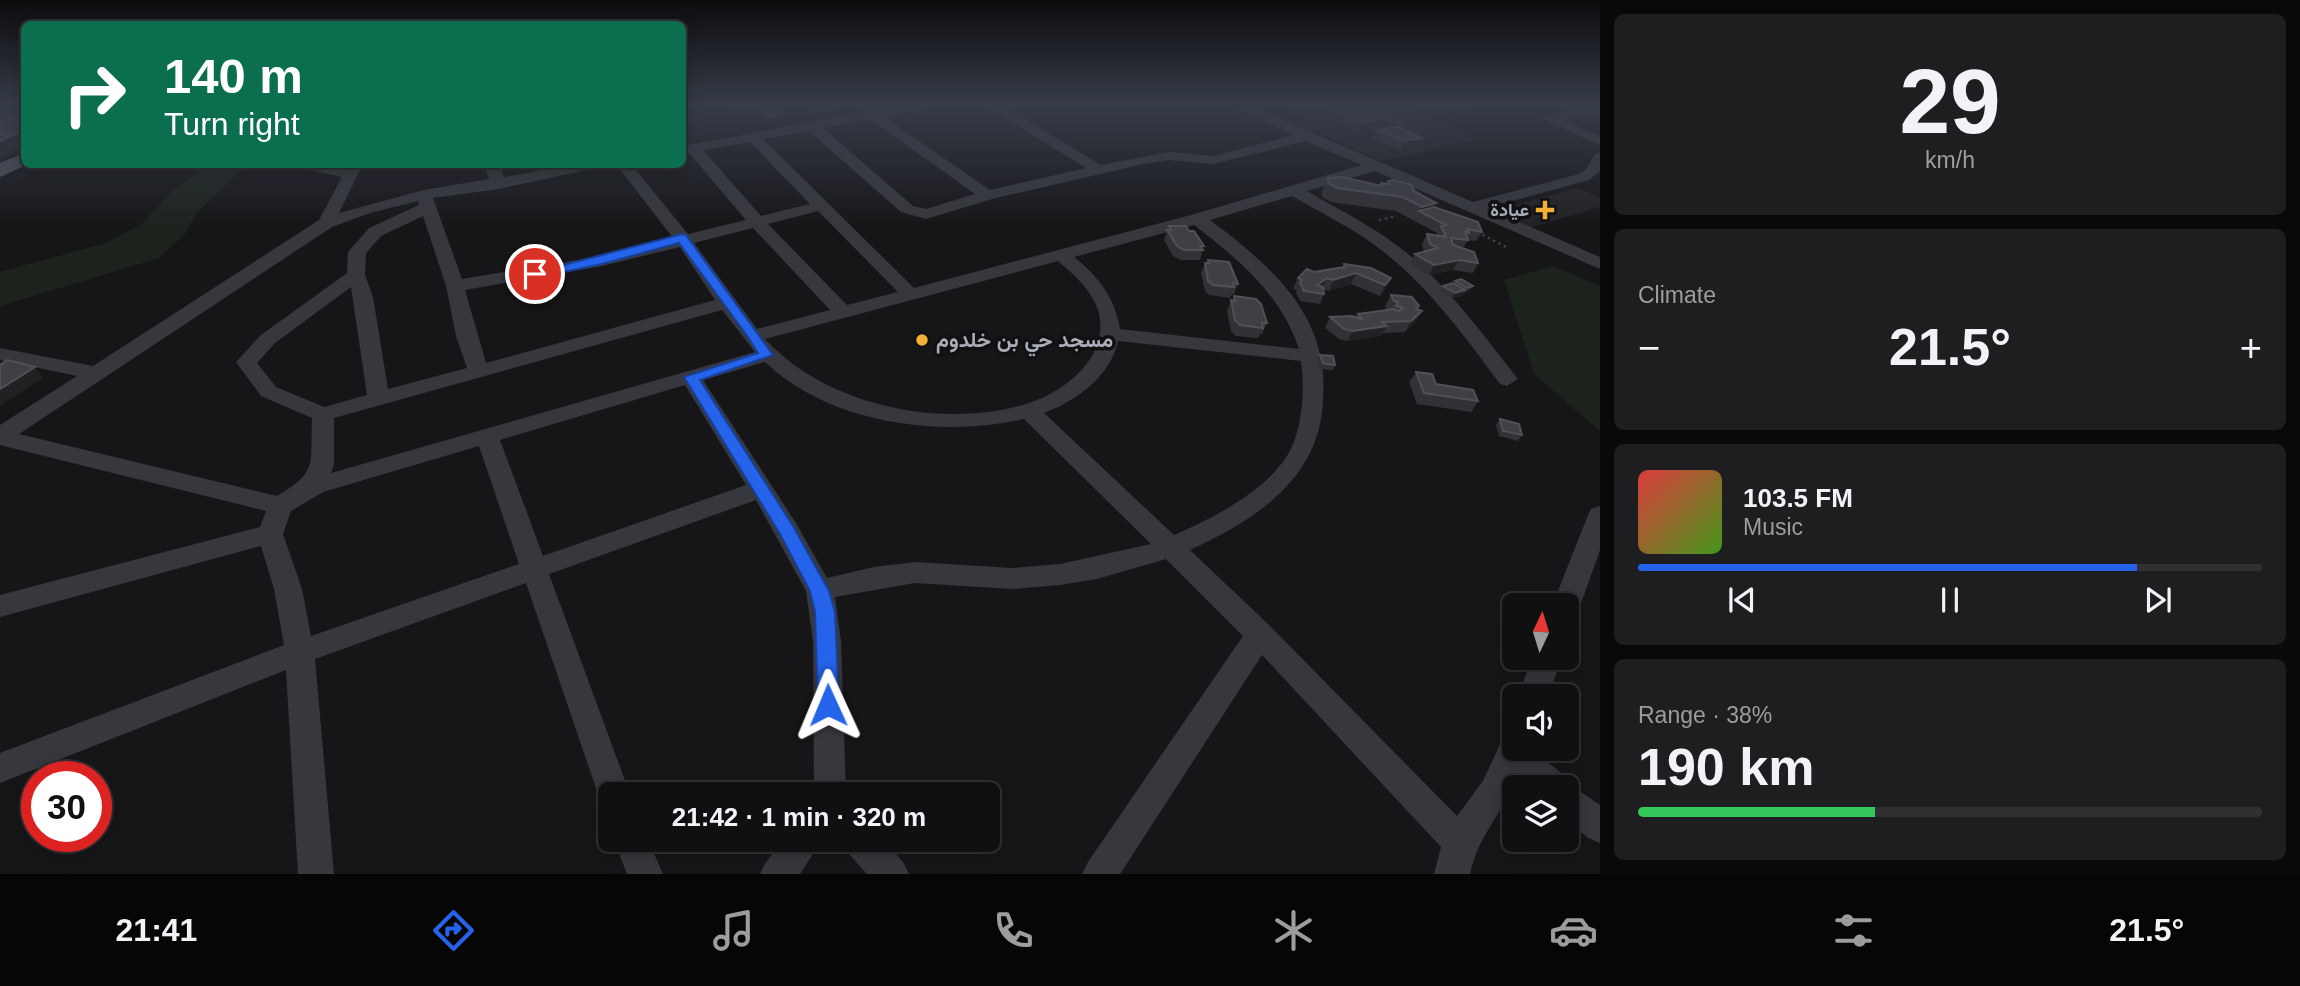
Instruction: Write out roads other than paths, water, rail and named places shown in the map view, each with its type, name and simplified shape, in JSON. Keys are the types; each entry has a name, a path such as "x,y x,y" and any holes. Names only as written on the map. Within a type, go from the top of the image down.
{"main road":[{"path":"0,171 21,160"}],"street":[{"path":"763,147 910,294"},
{"path":"836,147 908,209 926,214 987,195 1169,156 1213,160 1265,147"},
{"path":"919,147 987,195"},
{"path":"1061,147 1099,170"},
{"path":"1331,147 1600,264"},
{"path":"688,149 843,312"},
{"path":"1470,208 1584,177 1592,172 1600,157"},
{"path":"754,336 1059,253 1197,219 1375,166"},
{"path":"493,168 499,184"},
{"path":"0,436 326,223 365,209 426,201 585,168"},
{"path":"626,168 682,238 766,355 799,379 835,397 903,416 953,419 1029,411 1079,386 1095,371 1102,361 1109,334 1105,304 1097,289 1059,253"},
{"path":"326,223 353,169"},
{"path":"1294,190 1397,254 1455,313 1507,379"},
{"path":"379,400 364,297 356,275 357,252 375,232 426,201"},
{"path":"426,201 455,286 466,336 479,373"},
{"path":"455,286 602,261 682,238 824,205"},
{"path":"820,591 852,581 918,573 997,578 1069,574 1131,562 1169,548 1220,523 1251,503 1294,465 1307,436 1314,396 1311,356 1293,312 1270,280 1197,219"},
{"path":"356,275 268,338 247,362 254,378 270,394 323,414 727,303"},
{"path":"1109,334 1311,356"},
{"path":"0,354 96,373"},
{"path":"0,606 275,520 314,486 766,355"},
{"path":"691,377 761,489 820,591 827,640 830,782"},
{"path":"1029,411 1260,634 1456,858 1494,792 1508,761"},
{"path":"314,486 322,464 323,414"},
{"path":"0,436 275,520"},
{"path":"487,436 610,782"},
{"path":"0,768 300,652 761,489"},
{"path":"1571,593 1600,515"},
{"path":"275,520 300,652 308,796 316,874"},
{"path":"1100,874 1260,634"},
{"path":"1525,761 1540,775"},
{"path":"1579,809 1600,826"},
{"path":"636,852 645,874"},
{"path":"778,874 795,852"},
{"path":"870,852 891,874"}],"place":[{"name":"عيادة","path":"1545,210"},
{"name":"مسجد حي بن خلدوم","path":"922,340"}]}
